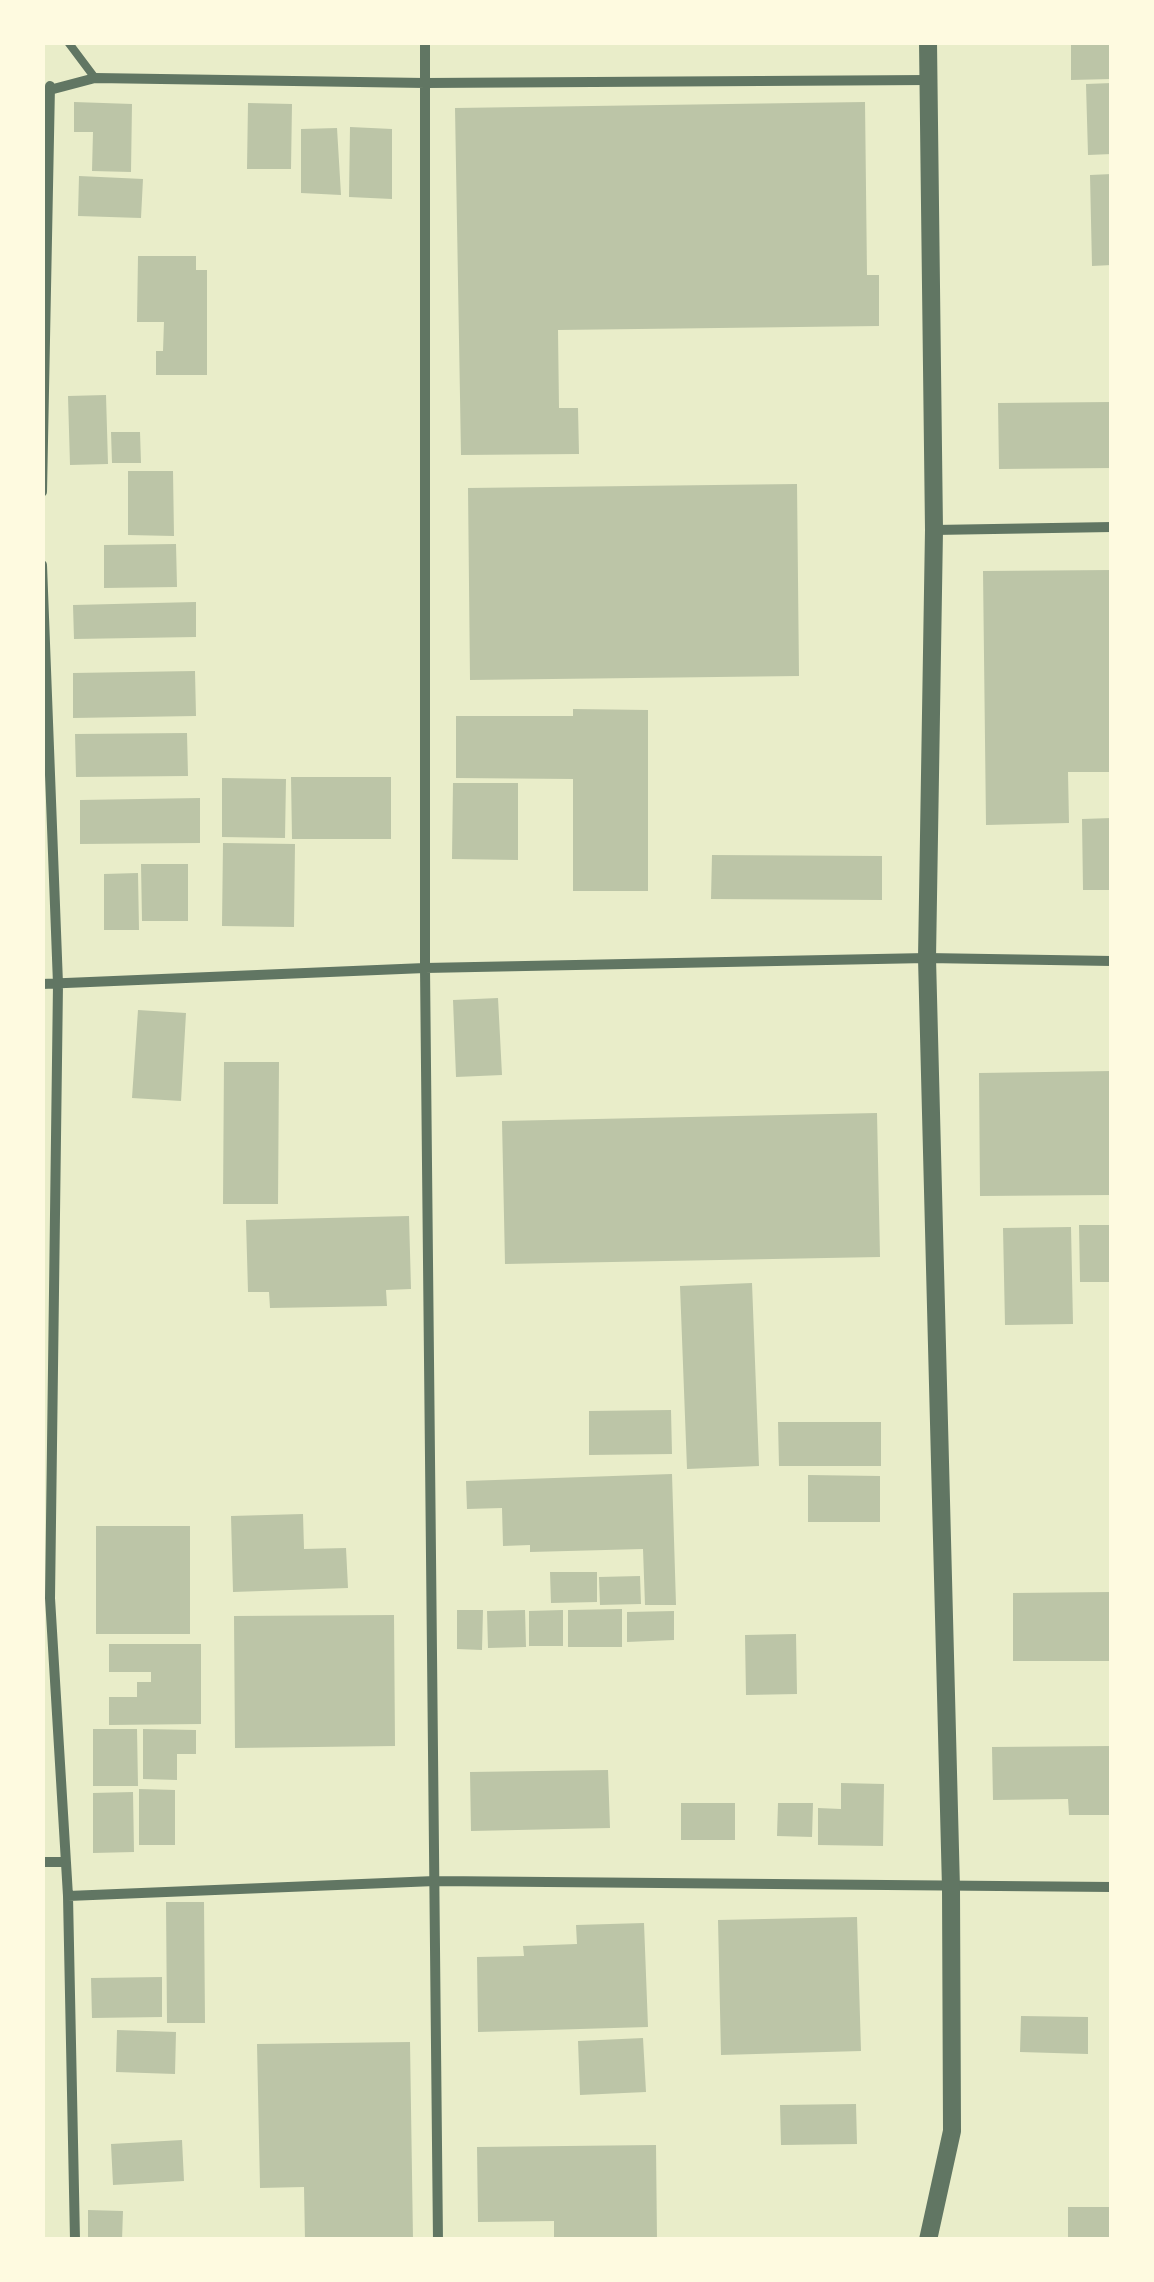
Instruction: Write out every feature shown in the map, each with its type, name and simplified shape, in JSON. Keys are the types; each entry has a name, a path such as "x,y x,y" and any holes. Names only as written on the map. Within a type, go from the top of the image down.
{"street":[{"path":"425,42 425,968 438,2240"},
{"path":"928,42 934,530 926,958 951,1888 952,2131 928,2240"},
{"path":"42,492 46,89 95,78 425,83 928,80"},
{"path":"934,530 1112,528"},
{"path":"42,564 58,984 46,1597 68,1896 74,2240"},
{"path":"42,984 425,968 926,958 1112,961"},
{"path":"42,1862 66,1862"},
{"path":"68,1896 435,1881 951,1888 1112,1886"}],"lane":[{"path":"68,42 95,78"}],"building":[{"path":"1071,42 1112,42 1112,79 1071,80"},
{"path":"1112,83 1112,154 1088,155 1086,84"},
{"path":"74,102 132,104 131,172 92,171 93,132 74,132"},
{"path":"865,102 867,275 879,275 879,326 558,330 559,408 578,408 579,454 461,455 455,108"},
{"path":"248,103 292,104 291,169 247,169"},
{"path":"350,127 392,129 392,199 349,197"},
{"path":"337,128 341,195 301,193 301,129"},
{"path":"1112,174 1112,265 1092,266 1090,175"},
{"path":"79,176 143,179 141,218 78,216"},
{"path":"138,256 196,256 196,270 207,270 207,375 156,375 156,351 163,351 164,322 137,322"},
{"path":"106,395 108,464 70,465 68,396"},
{"path":"1112,402 1112,468 999,469 998,403"},
{"path":"111,432 140,432 141,463 112,463"},
{"path":"128,471 173,471 174,536 128,535"},
{"path":"797,484 799,676 470,680 468,488"},
{"path":"176,544 177,587 104,588 104,545"},
{"path":"1112,570 1112,772 1068,772 1069,823 986,825 983,571"},
{"path":"196,602 196,637 74,639 73,605"},
{"path":"195,671 196,716 73,718 73,673"},
{"path":"573,709 648,710 648,891 573,891 573,779 456,778 456,716 573,716"},
{"path":"187,733 188,776 76,777 75,734"},
{"path":"291,777 391,777 391,839 292,839"},
{"path":"222,778 286,779 285,838 222,837"},
{"path":"453,783 518,783 518,860 452,859"},
{"path":"200,798 200,843 80,844 80,800"},
{"path":"1112,818 1112,890 1083,890 1082,819"},
{"path":"223,843 295,844 294,927 222,926"},
{"path":"712,855 882,856 882,900 711,899"},
{"path":"141,864 188,864 188,921 142,921"},
{"path":"138,873 139,930 104,930 104,874"},
{"path":"498,998 502,1075 456,1077 453,1000"},
{"path":"138,1010 186,1013 181,1101 132,1098"},
{"path":"224,1062 279,1062 278,1204 223,1204"},
{"path":"1112,1071 1112,1195 980,1196 979,1073"},
{"path":"877,1113 880,1257 505,1264 502,1121"},
{"path":"409,1216 411,1289 386,1290 387,1306 270,1308 269,1292 248,1292 246,1220"},
{"path":"1079,1225 1112,1225 1112,1282 1080,1282"},
{"path":"1071,1227 1073,1324 1005,1325 1003,1228"},
{"path":"752,1283 759,1466 687,1469 680,1286"},
{"path":"671,1410 672,1454 589,1455 589,1411"},
{"path":"778,1422 881,1422 881,1466 779,1466"},
{"path":"672,1474 676,1605 645,1605 643,1549 530,1552 530,1545 503,1546 502,1508 467,1509 466,1481"},
{"path":"808,1475 880,1476 880,1522 808,1522"},
{"path":"303,1514 304,1549 346,1548 348,1588 233,1592 231,1516"},
{"path":"96,1526 190,1526 190,1634 96,1634"},
{"path":"550,1572 597,1572 597,1602 551,1603"},
{"path":"640,1576 641,1604 600,1605 599,1577"},
{"path":"1112,1592 1112,1661 1013,1661 1013,1593"},
{"path":"622,1609 622,1647 568,1647 568,1610"},
{"path":"457,1610 483,1610 482,1650 457,1649"},
{"path":"525,1610 526,1647 488,1648 487,1611"},
{"path":"563,1610 563,1646 529,1646 529,1611"},
{"path":"674,1611 674,1640 627,1642 627,1612"},
{"path":"394,1615 395,1746 235,1748 234,1616"},
{"path":"796,1634 797,1694 746,1695 745,1635"},
{"path":"109,1644 201,1644 201,1724 109,1725 109,1697 137,1697 137,1682 151,1682 151,1672 109,1672"},
{"path":"93,1729 137,1729 138,1786 93,1786"},
{"path":"143,1729 196,1730 196,1754 177,1754 177,1780 143,1779"},
{"path":"1112,1746 1112,1815 1069,1815 1068,1799 993,1800 992,1747"},
{"path":"608,1770 610,1828 471,1831 470,1772"},
{"path":"841,1783 884,1784 883,1846 818,1845 818,1808 841,1809"},
{"path":"139,1789 175,1790 175,1845 139,1845"},
{"path":"133,1792 134,1852 93,1853 93,1793"},
{"path":"681,1803 735,1803 735,1840 681,1840"},
{"path":"778,1803 813,1803 812,1837 777,1836"},
{"path":"166,1902 204,1902 205,2023 167,2023"},
{"path":"857,1917 861,2051 721,2055 718,1920"},
{"path":"644,1923 648,2027 478,2032 477,1957 524,1956 523,1946 577,1944 576,1925"},
{"path":"162,1977 162,2017 92,2018 91,1978"},
{"path":"1021,2016 1088,2017 1088,2054 1020,2052"},
{"path":"117,2030 176,2032 175,2074 116,2072"},
{"path":"643,2038 646,2092 580,2095 578,2041"},
{"path":"410,2042 413,2240 305,2240 304,2187 260,2188 257,2044"},
{"path":"856,2104 857,2144 781,2145 780,2105"},
{"path":"182,2140 184,2181 113,2185 111,2144"},
{"path":"656,2145 657,2240 554,2240 554,2221 478,2222 477,2147"},
{"path":"1068,2207 1112,2207 1112,2240 1068,2240"},
{"path":"88,2210 123,2211 122,2240 88,2240"}]}
